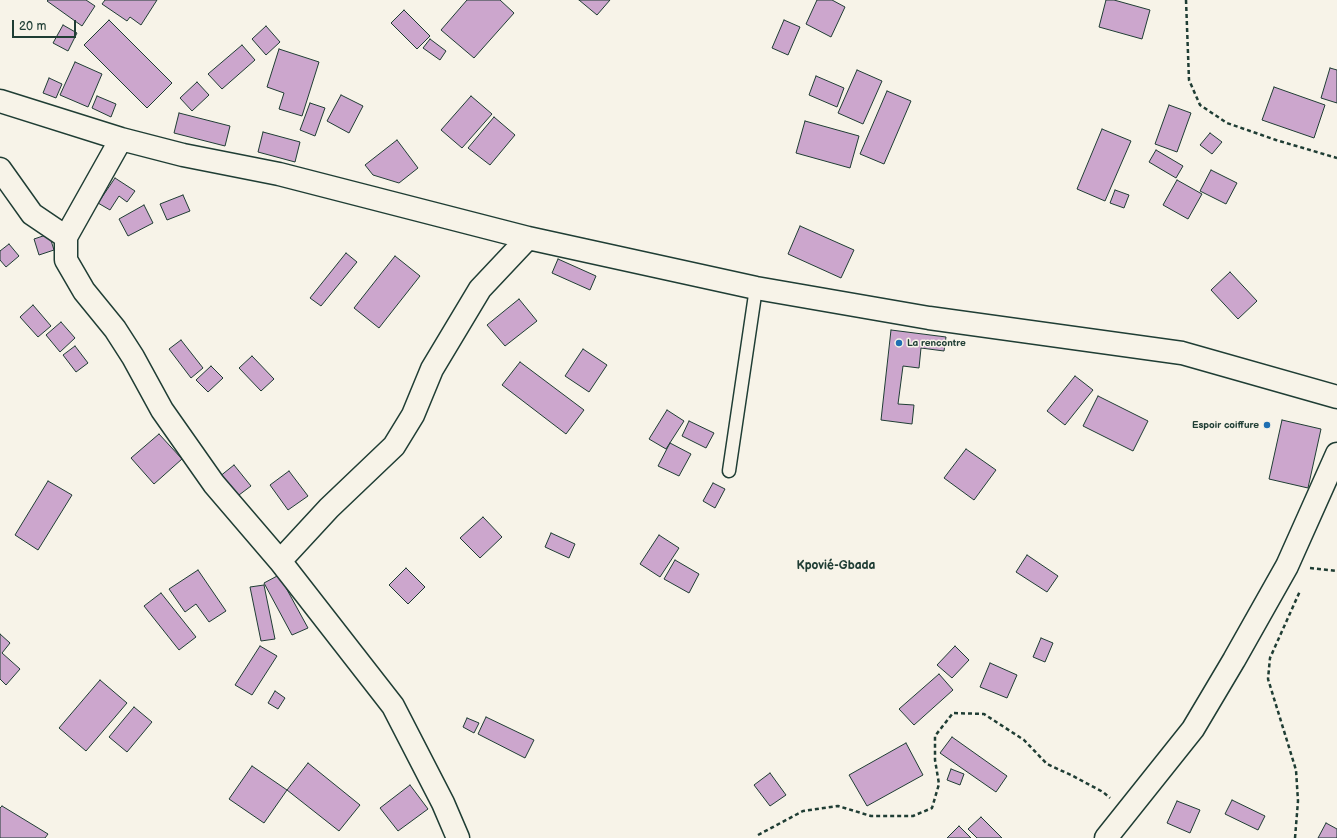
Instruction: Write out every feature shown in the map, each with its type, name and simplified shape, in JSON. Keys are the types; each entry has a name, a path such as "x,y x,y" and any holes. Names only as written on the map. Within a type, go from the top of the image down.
{"street":[{"path":"0,101 122,139 183,155 279,174 528,238 756,288 929,318 1182,353 1337,397"},
{"path":"122,139 66,237 66,260 84,291 115,329 162,410 214,484 280,561 393,706 443,803 458,838"},
{"path":"0,169 32,214 66,237"},
{"path":"280,561 329,508 394,446 413,415 432,369 480,289 528,238"},
{"path":"1106,838 1193,729 1287,566 1337,454"}],"lane":[{"path":"730,471 756,288"}],"path":[{"path":"1186,0 1188,80 1200,105 1227,123 1276,140 1337,158"},
{"path":"1295,838 1298,801 1296,770 1268,679 1270,658 1301,589"},
{"path":"758,835 803,811 838,806 871,816 913,816 932,808 940,784 935,760 935,736 953,712 984,714 1024,740 1047,764 1103,792 1128,812"}],"building":[{"path":"86,0 95,6 82,26 47,1"},
{"path":"105,0 157,0 141,25 130,17 127,21 102,4"},
{"path":"467,0 500,0 514,13 474,58 441,30"},
{"path":"579,0 610,0 597,15"},
{"path":"817,0 832,0 845,7 831,37 806,24"},
{"path":"1106,0 1114,0 1150,10 1142,39 1099,27"},
{"path":"404,10 430,36 417,49 391,23"},
{"path":"109,20 172,83 147,108 84,45"},
{"path":"784,20 800,27 788,55 772,48"},
{"path":"63,25 77,33 68,51 53,43"},
{"path":"266,26 280,42 266,55 252,39"},
{"path":"430,39 446,51 440,60 423,48"},
{"path":"242,45 255,60 222,89 208,74"},
{"path":"279,49 319,62 302,116 279,109 284,93 267,87"},
{"path":"75,62 102,74 88,107 60,95"},
{"path":"1330,68 1337,70 1337,103 1321,98"},
{"path":"857,70 882,81 863,124 838,113"},
{"path":"816,76 844,88 837,107 809,95"},
{"path":"49,78 62,84 56,98 43,93"},
{"path":"197,82 209,95 192,111 180,98"},
{"path":"1274,87 1325,105 1314,138 1262,120"},
{"path":"887,91 911,101 884,164 860,154"},
{"path":"341,95 363,106 349,133 327,121"},
{"path":"97,96 116,104 111,117 92,108"},
{"path":"471,96 492,114 462,148 441,130"},
{"path":"310,103 325,108 315,136 300,130"},
{"path":"1169,105 1191,113 1177,152 1155,144"},
{"path":"179,113 230,126 225,146 174,133"},
{"path":"494,117 515,135 490,165 468,148"},
{"path":"805,121 859,136 850,168 796,153"},
{"path":"1102,129 1131,141 1105,201 1077,189"},
{"path":"263,132 300,142 295,162 258,152"},
{"path":"1210,133 1222,142 1212,154 1200,145"},
{"path":"397,140 418,168 399,183 373,175 365,165"},
{"path":"1156,150 1183,166 1176,178 1149,162"},
{"path":"1211,170 1237,183 1226,204 1200,191"},
{"path":"115,178 135,191 127,202 119,196 110,210 98,203"},
{"path":"1177,180 1202,194 1188,219 1163,205"},
{"path":"1115,190 1129,195 1124,208 1110,203"},
{"path":"183,195 190,211 167,220 160,204"},
{"path":"144,205 153,223 128,236 119,219"},
{"path":"800,226 854,250 841,278 788,254"},
{"path":"49,234 54,250 39,255 34,239"},
{"path":"9,244 19,256 6,267 0,260 0,251"},
{"path":"346,253 357,262 321,306 310,298"},
{"path":"395,256 420,276 379,328 354,308"},
{"path":"558,259 596,276 590,290 552,273"},
{"path":"1230,272 1257,301 1238,319 1211,290"},
{"path":"519,299 537,321 505,346 487,325"},
{"path":"33,305 51,326 38,337 20,317"},
{"path":"61,322 75,338 60,352 46,335"},
{"path":"891,330 946,337 944,351 921,348 919,368 903,366 898,404 914,405 912,424 881,420"},
{"path":"181,340 203,368 191,378 169,349"},
{"path":"75,346 88,363 76,372 63,355"},
{"path":"583,349 607,365 589,392 565,376"},
{"path":"252,356 274,379 261,391 239,368"},
{"path":"520,362 584,410 566,434 502,385"},
{"path":"211,366 223,378 208,392 196,380"},
{"path":"1075,376 1093,390 1065,425 1047,411"},
{"path":"1098,396 1148,421 1133,451 1083,426"},
{"path":"667,410 684,421 666,449 649,439"},
{"path":"1282,420 1321,429 1308,488 1269,479"},
{"path":"689,421 714,433 706,448 682,436"},
{"path":"159,434 182,459 154,484 131,458"},
{"path":"670,443 691,454 679,476 658,466"},
{"path":"966,449 996,470 974,500 944,478"},
{"path":"234,465 251,486 235,498 219,477"},
{"path":"289,471 308,496 288,510 270,485"},
{"path":"48,481 72,495 38,550 15,535"},
{"path":"713,483 725,489 715,508 703,501"},
{"path":"483,517 502,537 480,558 460,538"},
{"path":"551,533 575,544 569,558 545,547"},
{"path":"659,535 679,548 660,577 640,564"},
{"path":"1027,555 1058,576 1047,592 1016,572"},
{"path":"675,560 699,574 689,593 664,579"},
{"path":"406,568 425,587 408,604 389,585"},
{"path":"198,570 226,611 209,622 196,604 185,612 169,589"},
{"path":"279,575 308,628 292,635 264,583"},
{"path":"264,585 275,639 261,641 250,587"},
{"path":"161,593 196,637 179,650 144,606"},
{"path":"0,634 10,643 2,653 20,669 6,685 0,679"},
{"path":"1041,638 1053,643 1045,662 1033,657"},
{"path":"260,646 277,656 252,695 235,685"},
{"path":"955,646 969,660 952,678 937,665"},
{"path":"990,663 1017,675 1007,698 980,687"},
{"path":"939,674 953,690 914,725 899,709"},
{"path":"100,680 127,703 86,751 59,728"},
{"path":"275,691 285,698 278,709 268,703"},
{"path":"134,707 152,722 127,752 109,737"},
{"path":"486,717 534,740 525,758 478,734"},
{"path":"467,718 479,723 474,733 463,727"},
{"path":"952,737 1007,776 996,792 940,753"},
{"path":"906,743 923,775 867,806 849,775"},
{"path":"308,763 360,805 339,831 287,790"},
{"path":"252,766 287,790 264,823 229,799"},
{"path":"951,769 964,774 960,785 947,780"},
{"path":"770,773 786,795 770,806 754,785"},
{"path":"410,785 428,809 398,831 380,808"},
{"path":"1232,800 1265,816 1258,830 1225,814"},
{"path":"1177,801 1200,810 1190,833 1167,823"},
{"path":"2,806 48,834 45,838 0,838 0,808"},
{"path":"981,817 1002,838 977,838 968,829"},
{"path":"1326,823 1337,829 1337,838 1318,838"},
{"path":"959,826 971,838 947,838"}],"place":[{"name":"La rencontre","path":"899,343"},
{"name":"Espoir coiffure","path":"1267,425"}],"district":[{"name":"Kpovié-Gbada","path":"836,566"}]}
